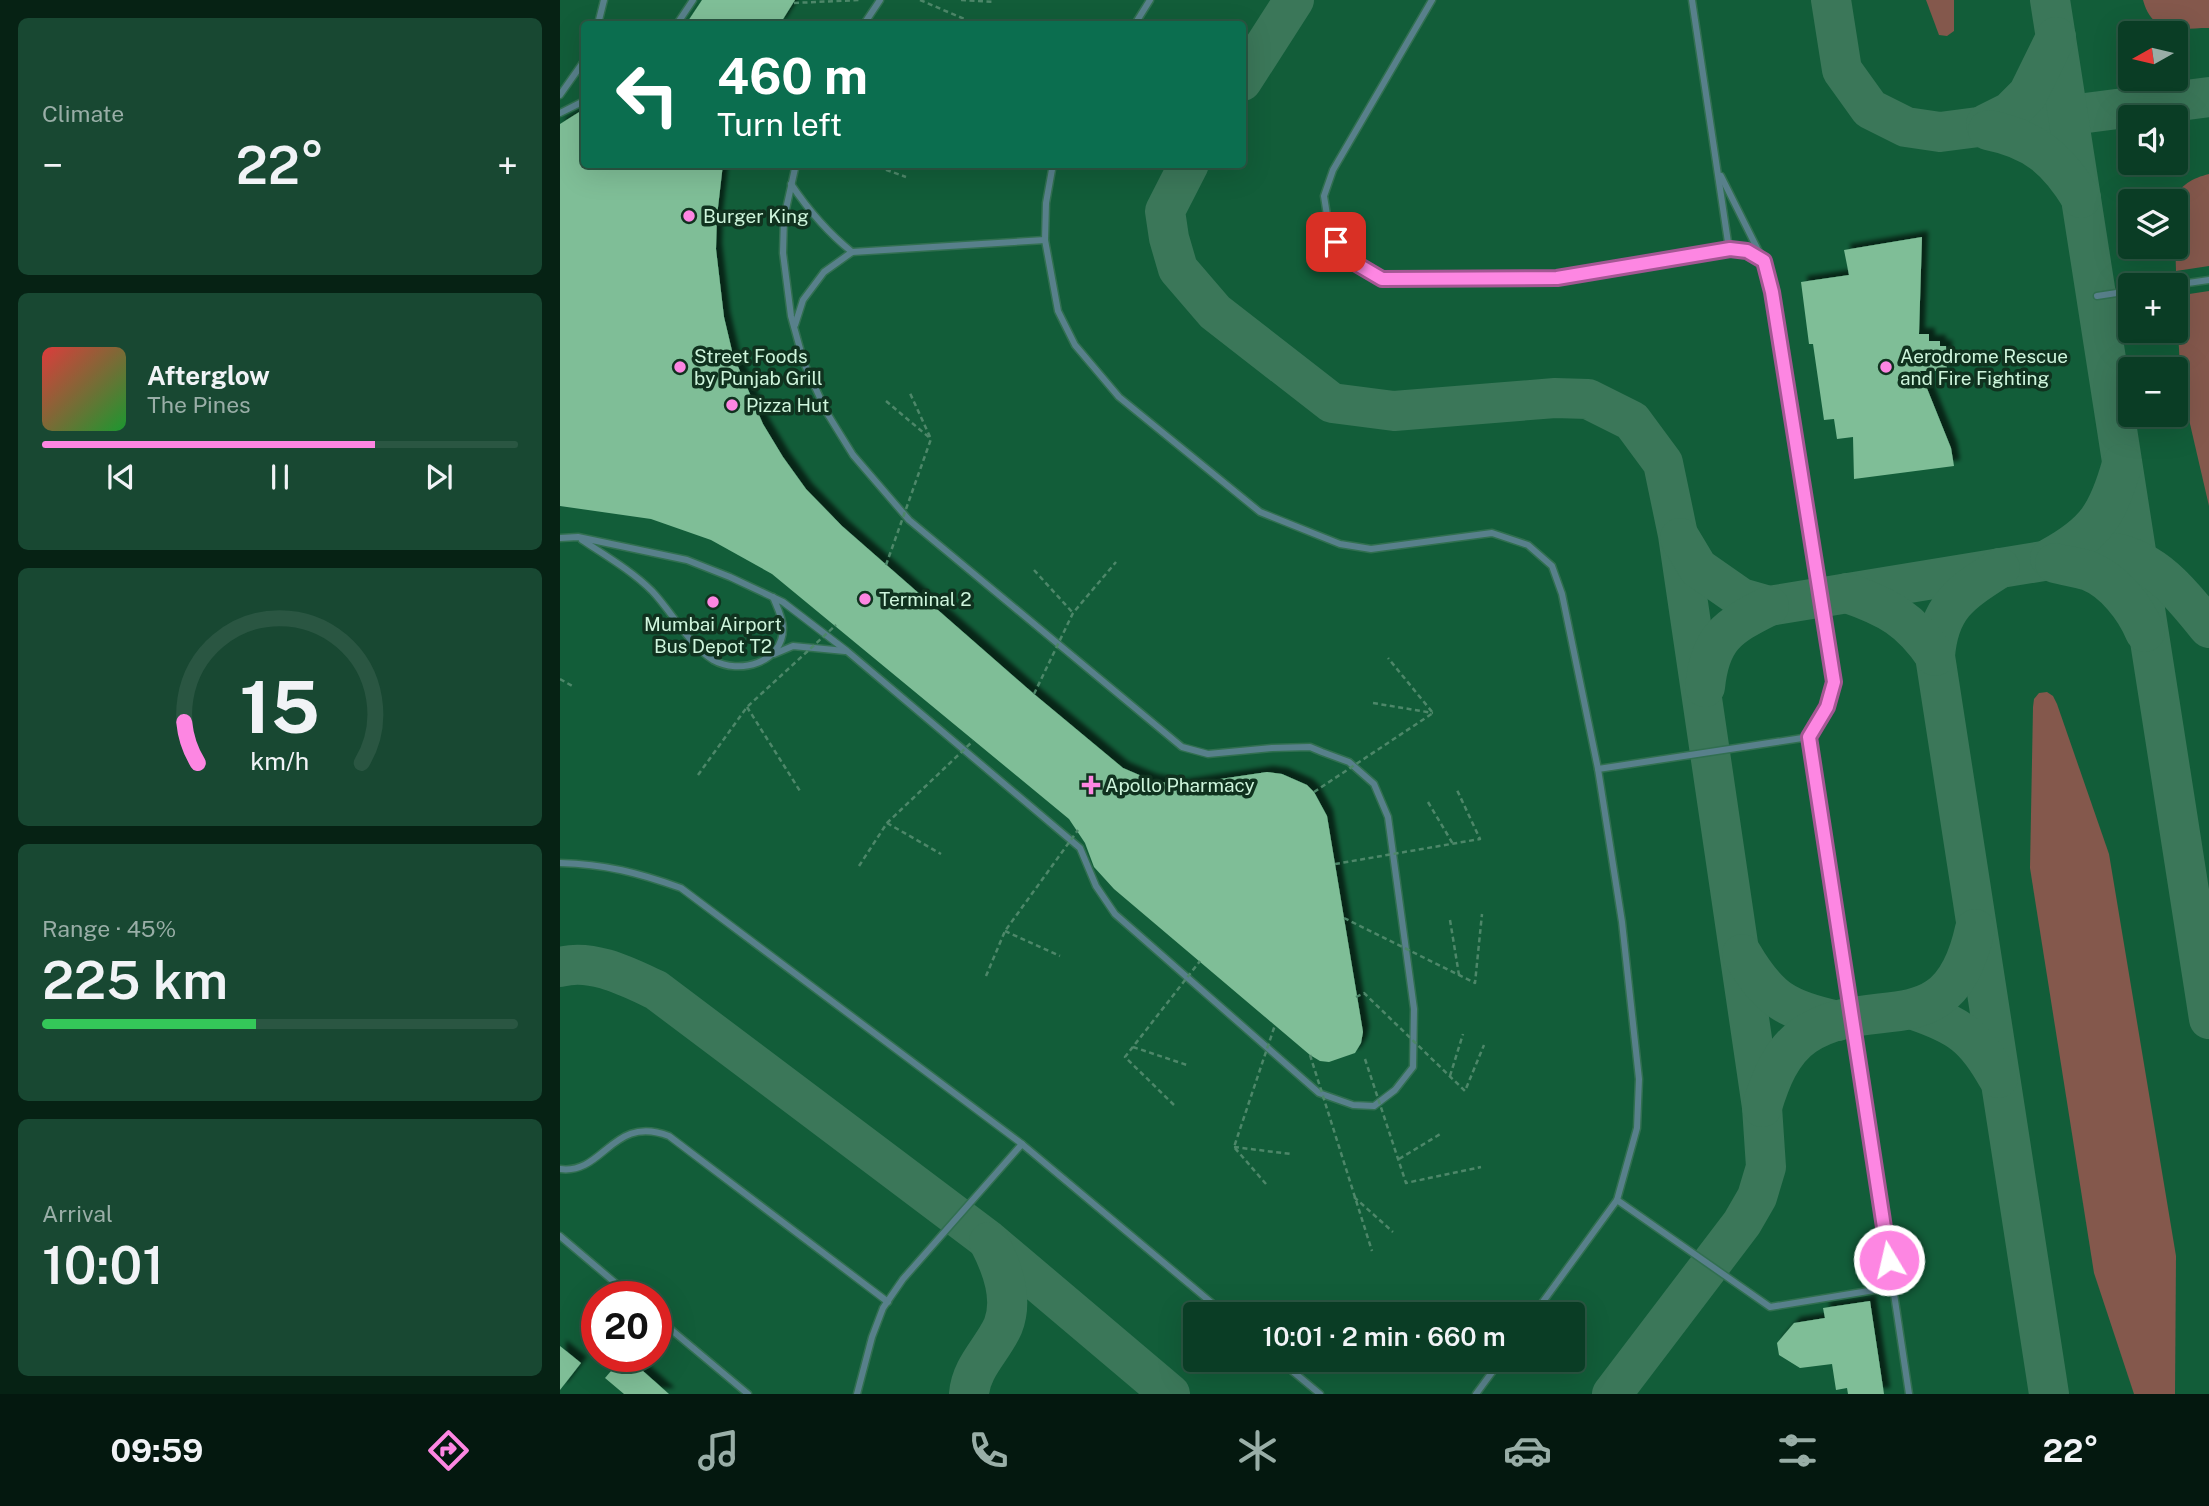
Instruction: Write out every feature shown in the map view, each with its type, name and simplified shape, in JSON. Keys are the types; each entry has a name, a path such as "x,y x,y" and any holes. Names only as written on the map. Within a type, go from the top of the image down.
{"lane":[{"path":"599,21 604,0"},
{"path":"679,21 693,0"},
{"path":"866,21 880,0"},
{"path":"1137,21 1150,0"},
{"path":"1432,0 1333,170 1324,196 1329,228 1343,256 1382,279 1557,278 1730,249 1747,251 1764,261"},
{"path":"1692,0 1730,249"},
{"path":"560,95 581,65"},
{"path":"560,113 581,102"},
{"path":"560,538 578,537 687,560 783,602 847,651 1080,848 1096,886 1115,914 1319,1093 1353,1105 1374,1106 1395,1090 1413,1067 1414,1009 1388,817 1374,784 1349,762 1310,747 1208,754 1181,747 909,520 853,455 827,413 804,363 794,327 783,253 784,218 795,168"},
{"path":"1052,168 1046,203 1045,240 1058,311 1075,345 1119,397 1261,512 1340,544 1371,549 1492,533 1528,545 1552,566 1562,594 1598,769 1622,922 1639,1079 1637,1128 1617,1200 1543,1302"},
{"path":"1717,168 1764,261 1772,292 1834,682 1827,707 1809,737 1909,1394"},
{"path":"791,184 815,218 852,252"},
{"path":"794,327 803,300 824,272 852,252 1045,240"},
{"path":"2188,283 2209,280"},
{"path":"2097,296 2118,293"},
{"path":"578,537 650,590 675,617 698,649 714,661 728,666 746,667 793,646 847,651"},
{"path":"772,596 783,628 772,655"},
{"path":"1598,769 1809,737"},
{"path":"560,863 582,863 637,872 681,888 1021,1144 1211,1302"},
{"path":"560,1169 584,1166 618,1140 635,1132 652,1130 669,1136 887,1302"},
{"path":"858,1394 872,1337 887,1302 903,1279 1021,1144"},
{"path":"1617,1200 1770,1307 1893,1287"},
{"path":"560,1236 613,1281"},
{"path":"672,1330 748,1394"},
{"path":"1293,1372 1320,1394"},
{"path":"1476,1394 1492,1372"}],"path":[{"path":"794,2 859,0"},
{"path":"920,0 969,21"},
{"path":"961,0 994,2"},
{"path":"881,168 906,177"},
{"path":"886,565 931,439 909,391"},
{"path":"886,401 931,439"},
{"path":"1034,694 1073,613 1115,562"},
{"path":"1034,569 1073,613"},
{"path":"698,775 747,707 836,625"},
{"path":"1388,659 1433,713"},
{"path":"560,679 575,687"},
{"path":"1373,703 1433,713"},
{"path":"747,707 800,791"},
{"path":"1314,792 1433,713"},
{"path":"859,866 887,823 974,741"},
{"path":"1335,863 1480,839 1457,789"},
{"path":"1428,802 1453,844"},
{"path":"887,823 941,854"},
{"path":"986,976 1005,931 1078,830"},
{"path":"1344,918 1475,983 1482,914"},
{"path":"1450,920 1459,975"},
{"path":"1005,931 1060,956"},
{"path":"1174,1105 1125,1057 1200,961"},
{"path":"1356,997 1364,993 1465,1091 1484,1045"},
{"path":"1234,1147 1275,1025"},
{"path":"1450,1076 1464,1034"},
{"path":"1133,1047 1187,1065"},
{"path":"1310,1055 1371,1251"},
{"path":"1366,1059 1406,1183 1481,1167"},
{"path":"1399,1159 1442,1133"},
{"path":"1234,1147 1291,1154"},
{"path":"1234,1147 1266,1184"},
{"path":"1354,1198 1393,1232"}],"shaded area":[{"path":"560,0 2209,0 2209,1394 560,1394"},
{"path":"1926,0 1954,0 1954,31 1947,36 1939,35"},
{"path":"2143,0 2209,0 2209,28 2188,29 2188,21 2154,21 2147,12"},
{"path":"2209,174 2209,266 2176,271 2176,259 2188,259 2188,189 2181,189 2197,178"},
{"path":"2209,291 2209,506 2188,415 2188,357 2179,357 2179,343 2188,343 2188,294"},
{"path":"2047,692 2057,704 2109,854 2176,1256 2175,1394 2134,1394 2094,1273 2030,868 2033,707 2034,699 2039,693"}],"building":[{"path":"702,0 795,0 782,21 688,21"},
{"name":"Terminal 2","path":"581,111 581,168 723,168 716,249 724,317 733,355 763,424 783,457 806,489 842,526 1123,768 1151,780 1180,785 1267,772 1282,774 1307,785 1314,792 1327,816 1363,1032 1355,1053 1329,1062 1320,1061 1310,1055 1114,889 1094,867 1085,843 1069,819 772,574 711,540 651,519 560,506 560,124"},
{"name":"Aerodrome Rescue and Fire Fighting","path":"1922,237 1919,334 1929,334 1929,341 1940,341 1940,346 1946,346 1947,371 1920,371 1951,448 1954,466 1854,479 1853,437 1837,439 1834,419 1824,420 1813,344 1809,344 1801,282 1849,275 1844,250"},
{"path":"1870,1301 1884,1394 1848,1394 1847,1388 1836,1390 1832,1364 1800,1368 1779,1355 1777,1343 1794,1323 1825,1318 1823,1308"},
{"path":"560,1346 581,1363 560,1390"},
{"path":"610,1372 644,1372 669,1394 624,1394 605,1378"}],"taxiway":[{"path":"1246,75 1294,0"},
{"path":"1831,0 1842,70 1870,109 1906,127 1940,132 2209,97"},
{"path":"2050,0 2209,1019"},
{"path":"1986,124 2010,112 2028,94 2056,37"},
{"path":"1988,130 2019,139 2043,153 2063,172 2081,198"},
{"path":"1187,168 1165,211 1178,269 1215,312 1332,403 1394,411 1555,398 1588,399 1632,421 1663,463 1678,535 1762,1107 1766,1167 1757,1197 1742,1223 1612,1394"},
{"path":"2050,558 2079,540 2098,520 2111,496 2122,464"},
{"path":"1680,538 1698,568 1741,598 1769,606 2080,555 2114,553 2129,557 2156,572 2179,592 2209,628"},
{"path":"2055,563 2089,571 2107,581 2136,614 2145,632"},
{"path":"2000,568 1974,585 1954,603 1941,625 1935,656 2049,1394"},
{"path":"1847,593 1897,616 1917,633 1935,656"},
{"path":"1705,687 1711,657 1723,636 1742,621 1769,606"},
{"path":"1762,1107 1783,1058 1805,1035 1831,1022 1906,1010 1928,1003 1947,989 1963,966 1975,929"},
{"path":"1742,954 1761,982 1781,1001 1805,1012 1838,1021"},
{"path":"560,967 597,967 656,990 988,1240 1170,1394"},
{"path":"1914,1010 1942,1021 1964,1034 1981,1052 1998,1078"},
{"path":"969,1394 974,1375 999,1334 1006,1315 1005,1283 989,1242"}],"place":[{"name":"Burger King","path":"689,216"},
{"name":"Street Foods by Punjab Grill","path":"680,367"},
{"name":"Aerodrome Rescue and Fire Fighting","path":"1886,367"},
{"name":"Pizza Hut","path":"732,405"},
{"name":"Terminal 2","path":"865,599"},
{"name":"Mumbai Airport Bus Depot T2","path":"713,602"},
{"name":"Apollo Pharmacy","path":"1091,785"}],"route":[{"path":"1336,242 1343,256 1382,279 1557,278 1730,249 1747,251 1764,261 1772,292 1834,682 1827,707 1809,737 1889,1260"}]}
